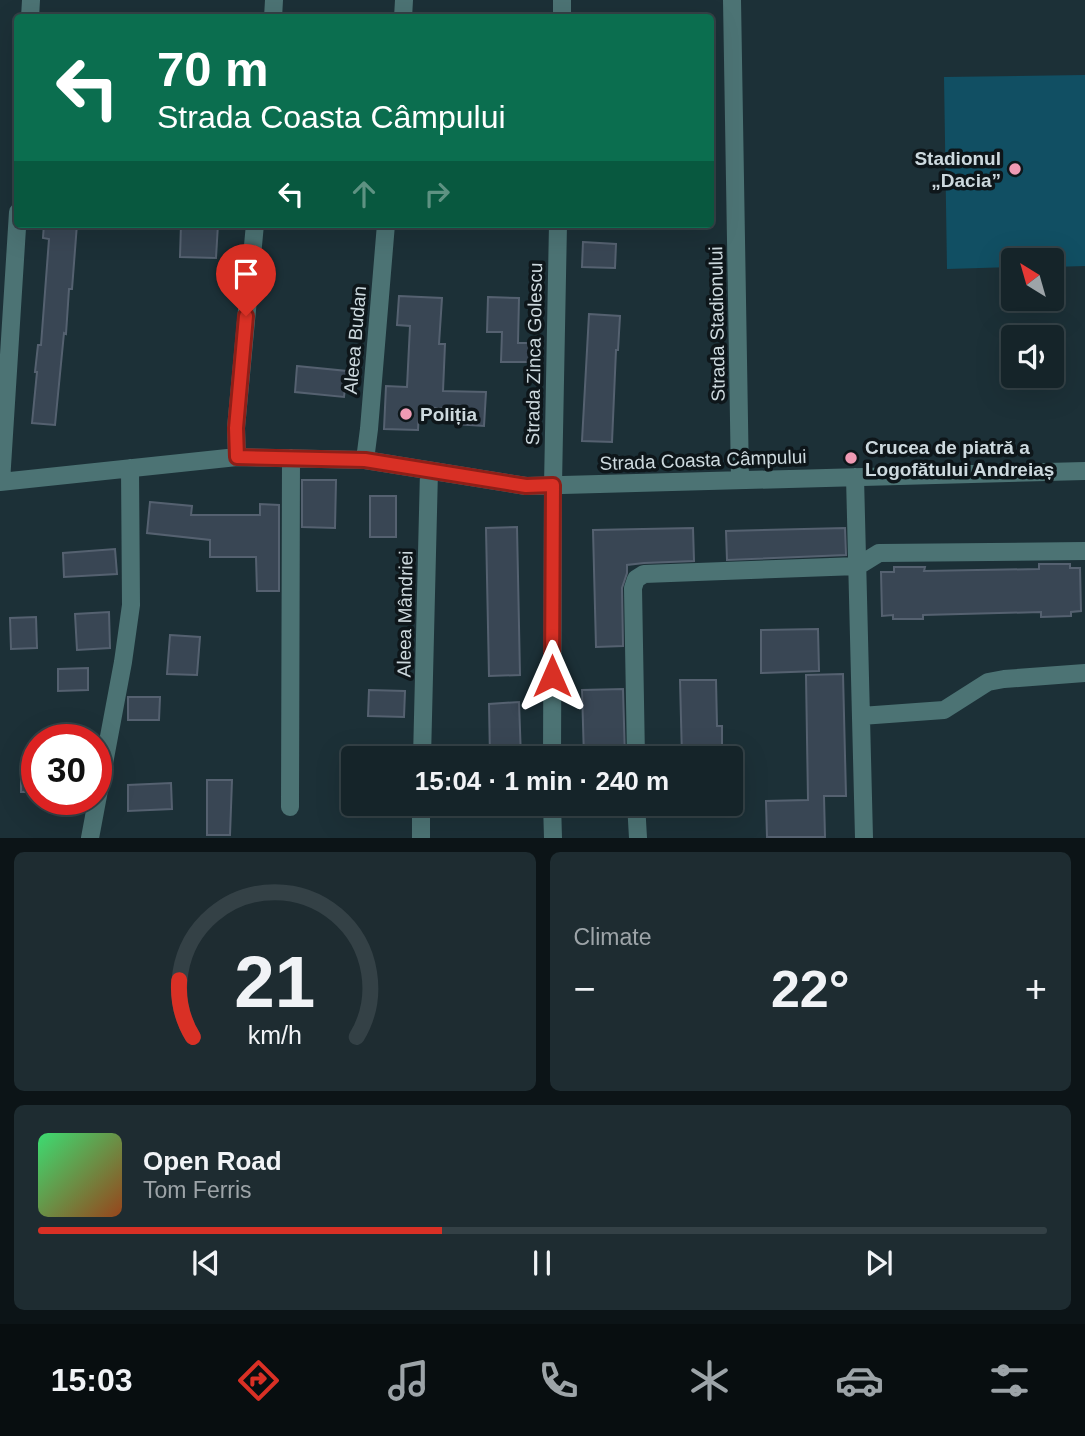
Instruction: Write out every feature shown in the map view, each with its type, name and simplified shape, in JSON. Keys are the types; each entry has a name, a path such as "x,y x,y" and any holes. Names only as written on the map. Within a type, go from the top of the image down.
{"street":[{"name":"Strada Stadionului","path":"732,0 740,480"},
{"path":"0,482 17,228"},
{"path":"237,457 236,428 255,228"},
{"name":"Aleea Budan","path":"365,460 386,228"},
{"name":"Strada Zinca Golescu","path":"553,485 558,228"},
{"name":"Strada Coasta Câmpului","path":"0,482 237,457 365,460 526,486 1085,471"},
{"path":"290,807 291,458"},
{"path":"90,838 123,662 131,604 130,468"},
{"name":"Aleea Mândriei","path":"422,746 429,471"},
{"path":"855,477 864,838"},
{"path":"552,746 553,485"},
{"path":"636,746 633,589 636,579 644,574 858,566 879,553 1085,551"},
{"path":"861,716 944,710 988,682 1085,673"},
{"path":"421,816 421,838"},
{"path":"552,816 553,838"},
{"path":"637,816 638,838"}],"shaded area":[{"name":"Stadionul „Dacia”","path":"1085,75 1085,266 1064,267 1064,248 1001,248 1001,267 947,269 944,77"}],"building":[{"path":"44,228 77,228 55,425 32,423 49,239 43,238"},
{"path":"181,228 218,228 216,258 180,257"},
{"path":"583,242 616,244 615,268 582,267"},
{"path":"399,296 442,298 439,344 445,344 443,391 486,392 484,426 455,424 455,409 419,407 418,430 384,429 386,386 407,387 410,326 397,325"},
{"path":"488,297 519,298 518,343 532,343 532,362 501,362 502,332 487,332"},
{"path":"589,314 620,316 612,442 582,441"},
{"path":"297,366 347,371 344,397 295,392"},
{"path":"302,480 336,480 335,528 302,527"},
{"path":"370,496 396,496 396,537 370,537"},
{"path":"150,502 192,506 191,515 260,515 260,504 279,505 279,591 257,591 256,557 210,557 210,540 147,533"},
{"path":"517,527 520,675 489,676 486,528"},
{"path":"693,528 694,561 627,565 622,588 623,646 596,647 593,530"},
{"path":"845,528 846,555 727,560 726,531"},
{"path":"115,549 117,574 64,577 63,553"},
{"path":"1039,564 1070,564 1070,568 1080,568 1081,611 1071,612 1071,616 1041,617 1041,612 923,615 923,619 893,619 893,615 882,616 881,572 894,572 894,567 925,567 924,571 1039,569"},
{"path":"109,612 110,648 77,650 75,614"},
{"path":"36,617 37,648 11,649 10,618"},
{"path":"818,629 819,671 761,673 761,630"},
{"path":"170,635 200,637 197,675 167,674"},
{"path":"88,668 88,690 58,691 58,669"},
{"path":"843,674 846,796 824,796 825,837 767,837 766,801 808,800 806,675"},
{"path":"680,680 716,680 717,726 722,726 722,746 682,746"},
{"path":"623,689 625,746 584,746 582,690"},
{"path":"369,690 405,691 404,717 368,716"},
{"path":"128,697 160,697 159,720 128,720"},
{"path":"519,702 521,746 490,746 489,704"},
{"path":"207,780 232,780 230,835 207,835"},
{"path":"171,783 172,809 128,811 128,785"}],"place":[{"name":"Stadionul „Dacia”","path":"1015,169"},
{"name":"Poliția","path":"406,414"},
{"name":"Crucea de piatră a Logofătului Andreiaș","path":"851,458"}],"route":[{"path":"246,316 236,428 237,457 365,460 526,486 553,485 552,676"}]}
